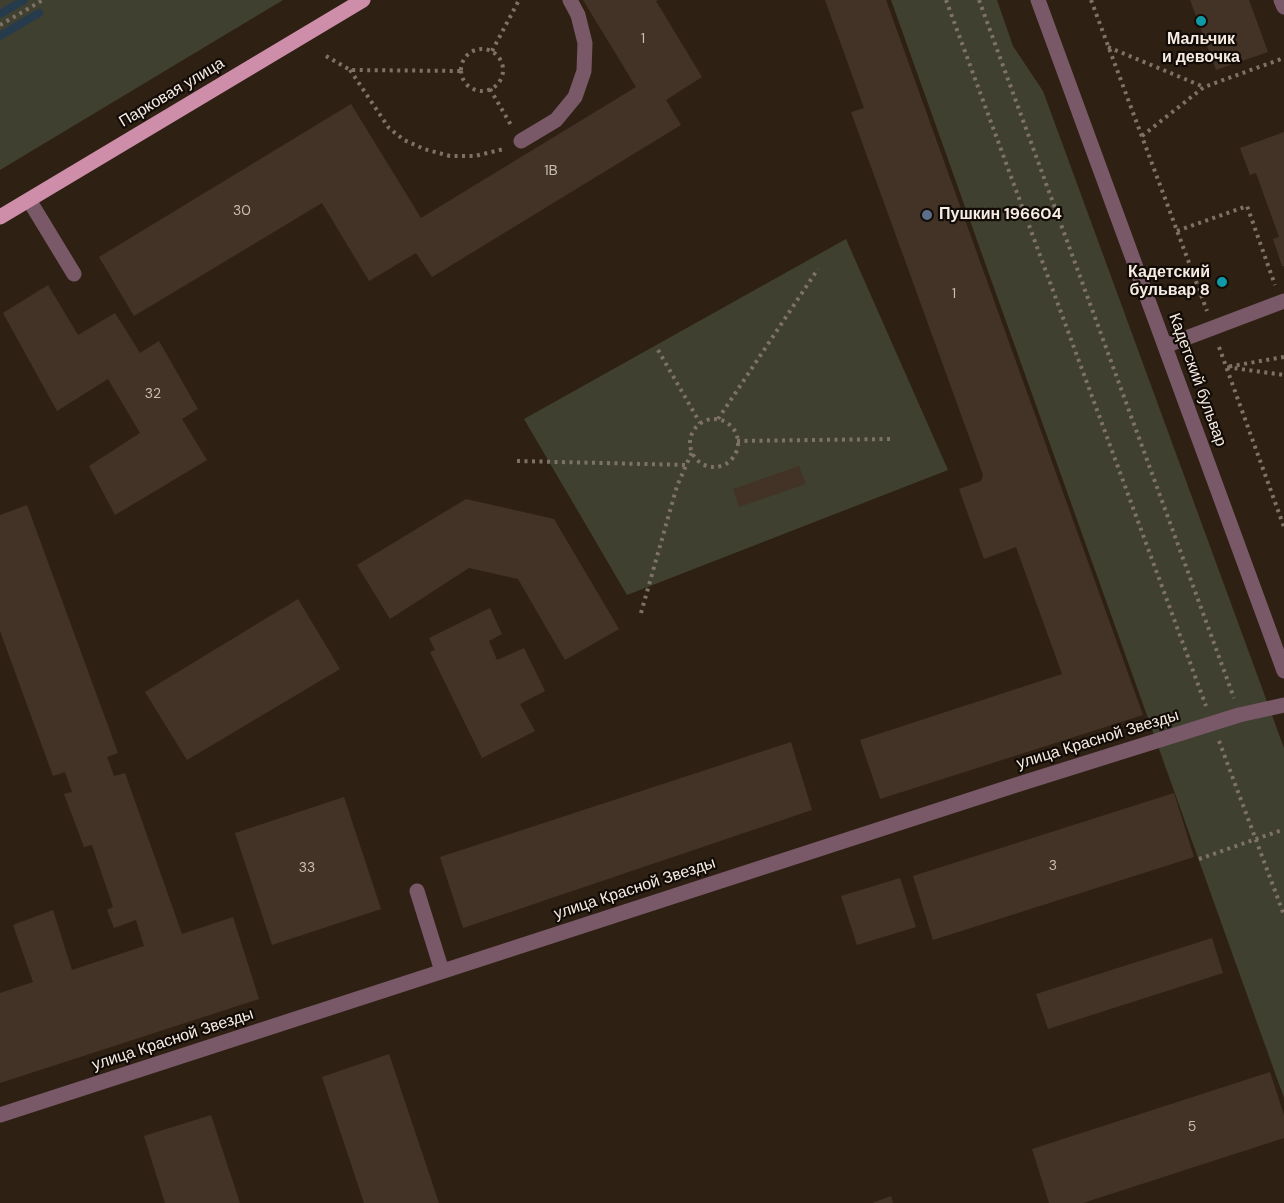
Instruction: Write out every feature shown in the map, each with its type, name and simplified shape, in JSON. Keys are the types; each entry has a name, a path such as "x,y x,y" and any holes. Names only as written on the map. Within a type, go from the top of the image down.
{"main road":[{"name":"Парковая улица","path":"0,217 363,0"}],"street":[{"path":"521,141 556,120 575,97 584,71 585,43 578,15 570,0"},
{"name":"Кадетский бульвар","path":"1038,0 1284,670"},
{"path":"1281,0 1284,7"},
{"path":"29,200 74,274"},
{"path":"1165,346 1282,302"},
{"name":"улица Красной Звезды","path":"0,1115 1016,785 1239,715 1284,705"},
{"path":"417,891 442,971"}],"path":[{"path":"0,25 43,0"},
{"path":"492,51 519,0"},
{"path":"946,0 1202,697"},
{"path":"979,0 1234,700"},
{"path":"1091,0 1284,527"},
{"path":"1108,47 1203,87"},
{"path":"478,49 492,51 502,63 503,71 497,85 482,91 467,86 460,71 465,57 478,49"},
{"path":"326,57 350,69 460,71"},
{"path":"1142,136 1203,87 1284,58"},
{"path":"350,69 389,128 404,140 424,149 450,156 475,156 500,151 521,141 490,89"},
{"path":"1177,231 1247,206 1282,302"},
{"path":"718,419 818,269"},
{"path":"658,350 700,423"},
{"path":"1226,367 1284,357"},
{"path":"1226,367 1284,375"},
{"path":"718,419 731,426 738,441 734,455 723,465 708,466 696,458 692,452 691,435 700,423 718,419"},
{"path":"738,441 892,439"},
{"path":"640,613 677,486 692,452"},
{"path":"517,460 687,465"},
{"path":"1218,739 1284,915"},
{"path":"1199,859 1282,830"}],"green space":[{"path":"0,0 283,0 0,170"},
{"path":"891,0 997,0 1013,46 1043,91 1284,748 1284,1098"},
{"path":"846,239 948,470 627,595 524,419"}],"building":[{"path":"583,0 659,0 656,1 702,77 666,100 681,125 432,277 416,253 369,281 322,203 134,316 99,257 351,104 421,218 636,87"},
{"path":"825,0 886,0 1143,715 880,799 860,740 1062,674 1016,547 984,559 959,489 981,481 983,475 851,112 864,108"},
{"path":"1190,0 1249,0 1268,52 1216,70"},
{"path":"1284,132 1284,266 1282,266 1273,239 1279,237 1256,173 1250,175 1240,148"},
{"path":"48,285 78,335 115,313 140,353 159,341 198,409 182,419 207,460 115,515 89,466 140,433 108,379 57,411 3,313"},
{"path":"799,466 806,484 739,507 733,489"},
{"path":"466,499 554,519 619,629 565,660 518,579 469,568 390,619 357,565"},
{"path":"27,505 118,753 107,757 114,776 125,773 182,934 233,917 259,999 0,1083 0,993 33,982 13,925 53,910 72,970 144,946 136,920 114,928 107,910 113,907 92,845 84,847 64,794 72,792 65,772 53,776 0,631 0,515"},
{"path":"298,599 340,669 187,760 145,692"},
{"path":"490,608 502,634 489,641 497,660 524,648 545,691 520,704 535,731 482,758 430,652 435,650 429,638"},
{"path":"791,742 812,810 463,928 440,857"},
{"path":"1174,793 1194,857 933,940 913,876"},
{"path":"344,797 381,909 272,945 235,833"},
{"path":"900,878 916,927 857,945 841,896"},
{"path":"1212,938 1223,973 1048,1029 1036,994"},
{"path":"389,1054 439,1203 364,1203 322,1077"},
{"path":"1270,1072 1284,1115 1284,1138 1083,1203 1049,1203 1032,1149"},
{"path":"211,1115 240,1203 165,1203 144,1136"},
{"path":"891,1196 893,1203 872,1203"}],"waterway":[{"path":"0,14 24,0"},
{"path":"0,36 39,13"}],"place":[{"name":"Мальчик и девочка","path":"1201,21"},
{"name":"Пушкин 196604","path":"927,215"},
{"name":"Кадетский бульвар 8","path":"1222,282"}]}
